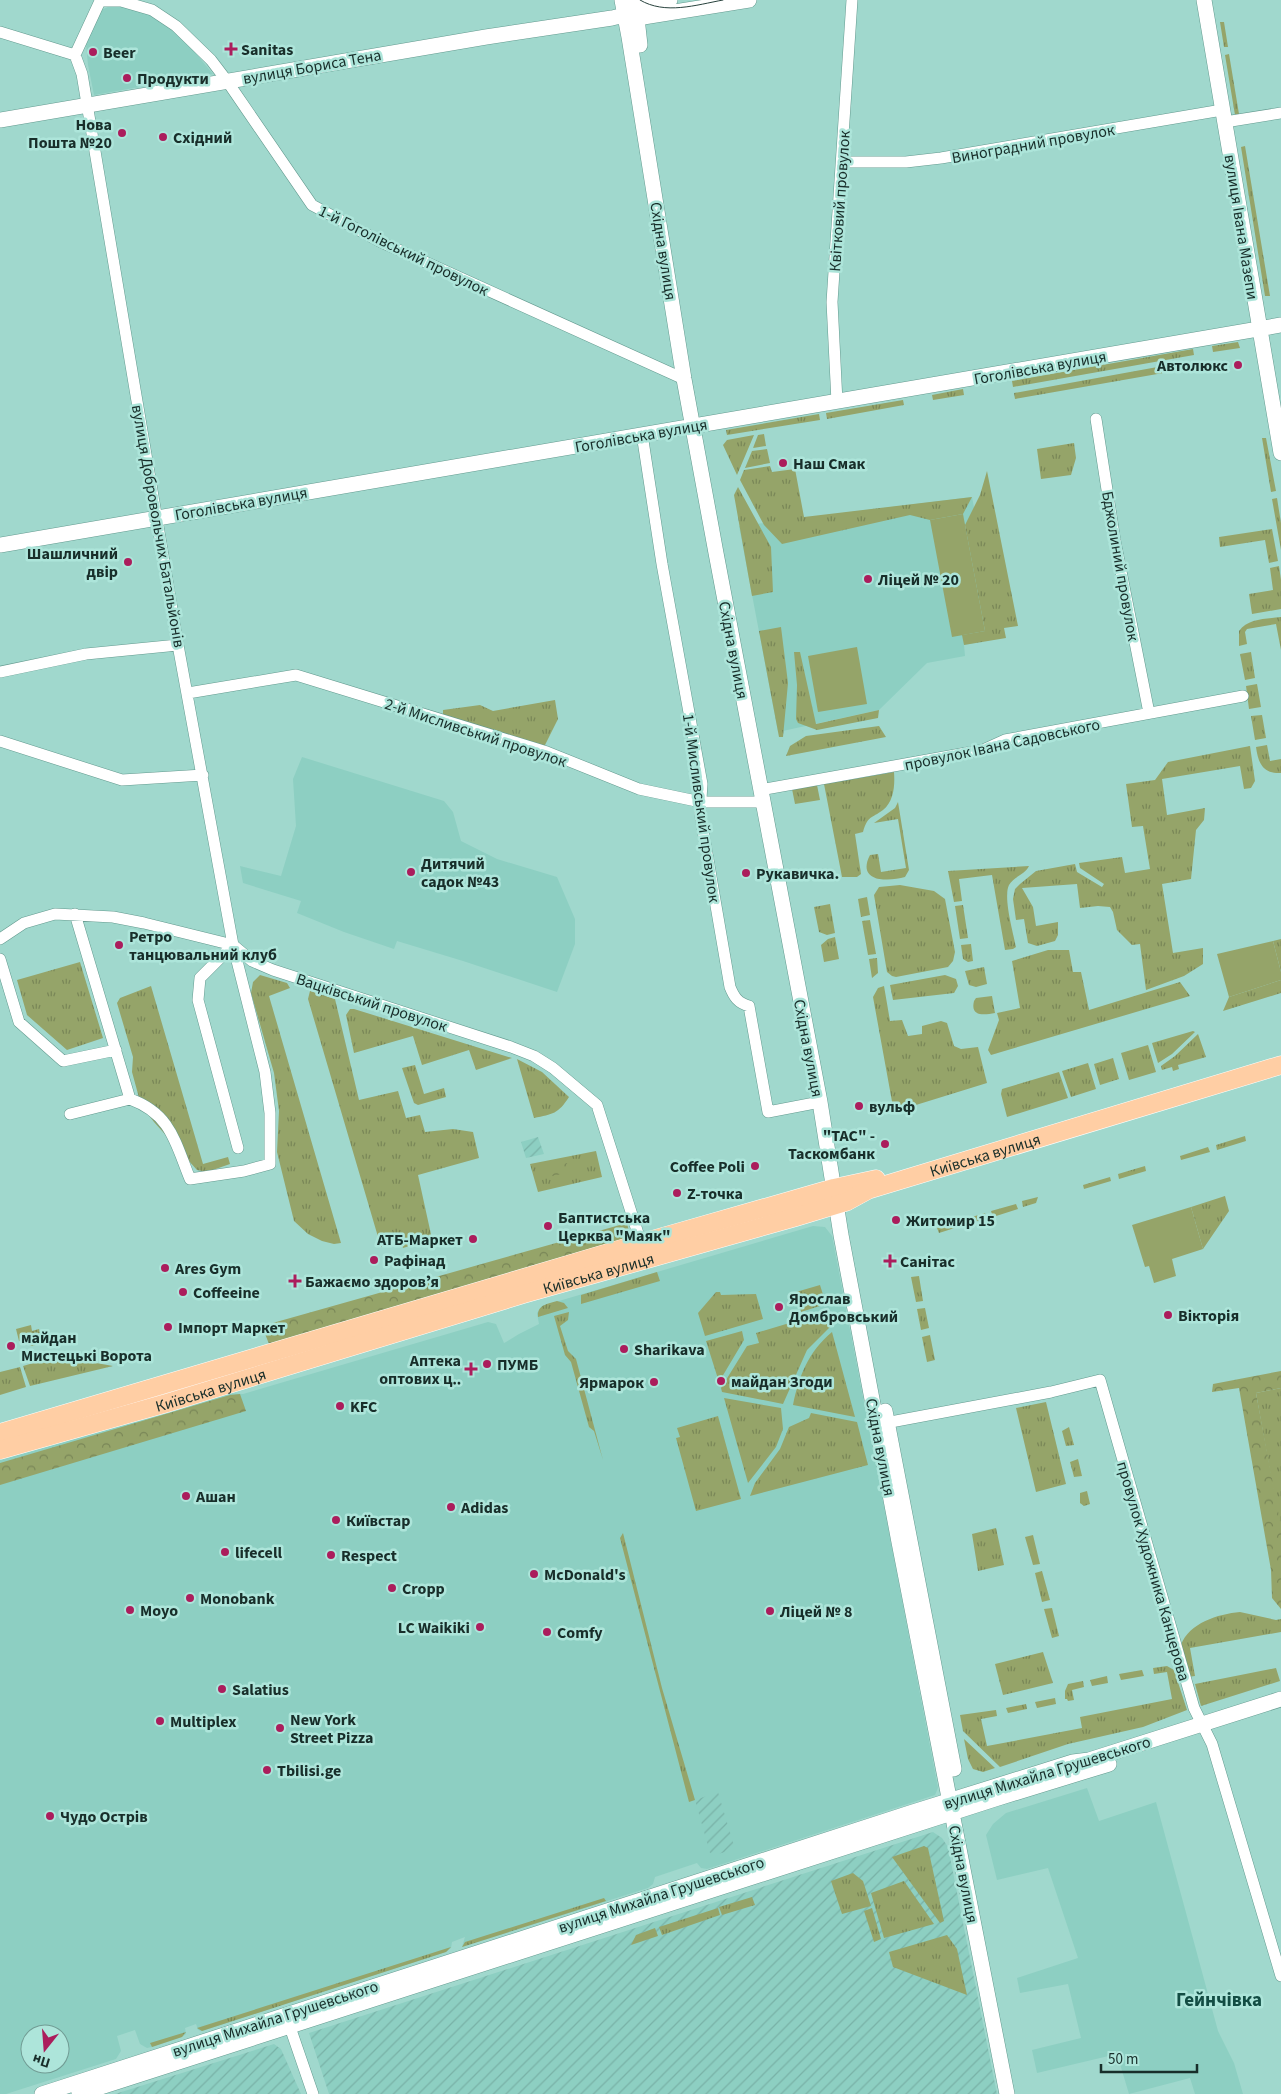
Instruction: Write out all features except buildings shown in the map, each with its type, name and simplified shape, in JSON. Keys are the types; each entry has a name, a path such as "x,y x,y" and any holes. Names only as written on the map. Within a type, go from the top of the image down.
{"main road":[{"name":"Київська вулиця","path":"0,1450 167,1403 524,1294 840,1195 876,1179 1281,1056"},
{"name":"Київська вулиця","path":"0,1432 641,1243 868,1190 1281,1065"}],"street":[{"name":"1-й Гоголівський провулок","path":"75,55 101,0 121,1 152,10 176,26 211,60 312,205 381,242 684,379"},
{"name":"Східна вулиця","path":"622,0 633,10 640,46 697,425 820,1102 840,1195"},
{"name":"вулиця Бориса Тена","path":"0,120 486,37 633,10 670,0"},
{"name":"вулиця Бориса Тена","path":"633,10 749,0"},
{"name":"Квітковий провулок","path":"837,402 832,302 852,0"},
{"name":"вулиця Івана Мазепи","path":"1204,0 1258,329 1281,453"},
{"name":"Східна вулиця","path":"633,10 684,379 697,425"},
{"path":"0,32 75,55"},
{"name":"вулиця Добровольчих Батальйонів","path":"75,55 82,74 178,645 234,945 266,1072 270,1113 270,1164 244,1171 190,1179 165,1122 152,1110 130,1099"},
{"name":"Виноградний провулок","path":"842,162 906,162 942,158 1223,116 1281,113"},
{"name":"Гоголівська вулиця","path":"0,544 1281,325"},
{"name":"Бджолиний провулок","path":"1096,419 1114,541 1148,713"},
{"name":"1-й Мисливський провулок","path":"642,434 662,564 702,784 700,813 730,987 736,999 742,1004 749,1006 768,1112 820,1102"},
{"path":"0,672 86,654 178,645"},
{"name":"2-й Мисливський провулок","path":"188,693 296,675 547,752 639,789 701,802 764,794"},
{"name":"провулок Івана Садовського","path":"764,794 983,750 1005,740 1243,696"},
{"path":"0,741 122,780 203,775"},
{"name":"Східна вулиця","path":"764,794 955,1806 1007,2094"},
{"name":"Вацківський провулок","path":"0,939 24,923 41,916 55,914 113,917 144,923 234,945 252,961 273,970 534,1056 553,1068 596,1105 641,1243"},
{"path":"70,1114 130,1099 75,914"},
{"path":"234,945 200,978 198,1000 238,1148"},
{"path":"0,959 19,1022 63,1062 116,1050"},
{"name":"провулок Художника Канцерова","path":"882,1424 1051,1392 1100,1380 1194,1708 1212,1744 1281,1976"},
{"name":"вулиця Михайла Грушевського","path":"1204,1729 1281,1698"},
{"name":"вулиця Михайла Грушевського","path":"42,2094 955,1806 1204,1729 1281,1708"},
{"name":"Східна вулиця","path":"955,1806 1016,2094"},
{"name":"вулиця Михайла Грушевського","path":"79,2094 290,2027 955,1806"},
{"path":"290,2027 313,2094"}],"shaded area":[{"path":"110,6 123,6 160,19 182,37 213,74 94,95 86,44 101,10"},
{"name":"Ліцей № 20","path":"972,497 999,638 964,645 965,656 927,663 879,710 778,732 739,526"},
{"name":"Дитячий садок №43","path":"302,757 444,801 453,812 461,841 497,859 557,877 575,919 575,944 557,992 397,941 394,949 344,932 297,913 301,901 243,883 240,866 281,876 296,826 293,779"},
{"path":"538,1137 544,1154 526,1158 521,1142"},
{"path":"813,1226 825,1227 832,1236 938,1788 935,1795 707,1869 701,1868 697,1863 655,1877 653,1884 648,1888 462,1947 465,1937 452,1942 451,1948 446,1952 202,2031 198,2030 196,2024 185,2028 186,2034 182,2037 152,2047 147,2048 140,2044 135,2030 117,2036 121,2051 116,2059 70,2074 70,2024 20,2024 20,2074 69,2074 6,2094 0,2094 0,1457 224,1393 243,1394 488,1322 496,1324 504,1343 539,1324 537,1313 542,1306"},
{"path":"1087,1788 1099,1821 1156,1802 1218,2031 1234,2063 1243,2094 1195,2094 1190,2078 1129,2094 1117,2054 1037,2073 1032,2050 1081,2038 1068,1984 1020,1993 1017,1978 1078,1958 1048,1868 997,1880 986,1835 993,1824 1006,1813"},
{"path":"718,1792 735,1849 715,1855 710,1853 695,1800"},
{"path":"933,1832 942,1838 948,1847 997,2094 329,2094 309,2033"},
{"path":"274,2044 281,2049 301,2094 115,2094"}],"green space":[{"path":"1220,22 1224,22 1228,47 1224,47"},
{"path":"1229,54 1239,114 1235,115 1225,55"},
{"path":"1245,146 1270,296 1265,296 1241,147"},
{"path":"1238,342 1240,348 1213,352 1212,346"},
{"path":"1193,349 1194,355 1013,387 1012,381"},
{"path":"1185,362 1186,369 1015,399 1014,393"},
{"path":"963,389 964,395 933,400 932,395"},
{"path":"903,400 904,405 827,419 826,413"},
{"path":"819,414 820,420 727,435 726,430"},
{"path":"764,434 766,446 753,448 758,435"},
{"path":"754,435 737,475 723,445 727,440"},
{"path":"1262,438 1266,438 1276,491 1271,492"},
{"path":"1074,443 1076,458 1071,475 1041,479 1037,449"},
{"path":"767,449 770,463 745,468 752,451"},
{"path":"770,466 772,472 795,469 804,517 972,497 963,514 930,520 910,515 782,544 764,525 740,480 744,470"},
{"path":"987,471 1018,626 1004,628 1006,638 964,645 962,635 985,631 965,525 980,495"},
{"path":"738,487 771,547 773,592 752,596 734,495"},
{"path":"1277,498 1281,523 1281,550 1272,499"},
{"path":"963,514 985,631 952,637 930,520"},
{"path":"1272,529 1278,561 1269,563 1265,540 1220,547 1219,537"},
{"path":"1279,566 1281,609 1252,614 1249,594 1273,590 1270,568"},
{"path":"1281,617 1281,650 1276,624 1247,629 1245,632 1247,644 1239,646 1239,631 1247,624 1252,621"},
{"path":"781,627 788,683 783,737 779,737 759,631"},
{"path":"857,647 867,704 818,712 808,656"},
{"path":"794,652 800,652 816,724 879,710 878,718 817,730 798,723 796,719 797,685"},
{"path":"1251,652 1255,678 1245,680 1240,654"},
{"path":"1257,684 1261,707 1249,709 1246,686"},
{"path":"555,700 558,719 544,747 443,716 443,710 480,705 493,711"},
{"path":"1262,715 1266,738 1255,740 1251,716"},
{"path":"879,726 886,737 786,756 790,746 806,736"},
{"path":"1267,745 1270,761 1281,759 1281,773 1270,772 1260,763 1256,747"},
{"path":"1250,746 1255,781 1251,788 1244,789 1240,766 1162,779 1167,815 1205,808 1204,820 1196,830 1191,879 1162,884 1173,953 1203,948 1203,964 1184,976 1146,990 1140,944 1132,945 1117,930 1110,907 1080,908 1077,884 1022,888 1033,907 1036,926 1058,922 1058,935 1055,941 1037,946 1028,943 1024,919 1016,920 1013,899 1015,889 1036,871 1075,864 1077,872 1102,887 1104,884 1080,868 1079,863 1122,857 1125,873 1150,869 1143,826 1132,827 1126,784 1155,780 1168,762"},
{"path":"894,772 894,787 890,802 883,810 868,820 863,832 855,834 861,874 857,877 842,877 824,784"},
{"path":"817,785 820,800 795,804 792,789"},
{"path":"898,802 909,870 905,877 898,879 876,878 867,871 870,855 878,854 881,872 906,868 898,819 874,823 895,808"},
{"path":"1029,866 1014,879 1007,890 1008,906 1016,947 1005,950 992,875 959,879 962,901 954,902 948,871"},
{"path":"900,885 934,891 945,899 955,952 953,961 948,967 896,977 887,972 874,895 879,887"},
{"path":"867,897 870,915 861,917 858,899"},
{"path":"830,904 835,933 827,935 819,932 814,907"},
{"path":"963,905 968,938 960,939 955,906"},
{"path":"870,920 876,954 868,955 862,921"},
{"path":"835,937 839,959 824,962 821,945 828,939"},
{"path":"1281,939 1281,972 1273,941"},
{"path":"1273,941 1281,972 1281,980 1229,997 1217,954"},
{"path":"971,944 973,961 968,962 963,959 961,945"},
{"path":"1048,950 1069,950 1073,972 1081,972 1089,1010 1180,982 1190,996 991,1055 988,1050 999,1020 997,1013 1020,1008 1012,961"},
{"path":"877,958 878,973 872,978 869,959"},
{"path":"80,962 103,1038 67,1050 27,1015 17,980"},
{"path":"984,967 987,984 976,987 969,985 965,971"},
{"path":"260,975 287,983 290,988 269,996 341,1243 334,1244 322,1241 308,1234 294,1221 277,1152 279,1111 274,1073 251,993 253,982"},
{"path":"945,975 956,979 958,986 954,993 893,1000 890,985"},
{"path":"1281,980 1281,993 1223,1011 1229,997"},
{"path":"151,986 203,1164 228,1157 230,1164 207,1172 197,1170 141,1105 132,1072 133,1057 117,1003 120,998"},
{"path":"884,986 890,1021 902,1020 908,1036 922,1034 922,1026 941,1021 947,1023 954,1046 961,1049 978,1047 987,1083 903,1109 893,1107 873,997 878,988"},
{"path":"310,991 335,999 359,1100 398,1091 406,1118 420,1115 425,1132 453,1129 473,1132 479,1158 418,1175 432,1239 403,1248 401,1241 381,1247 308,999"},
{"path":"992,996 995,1013 979,1014 974,1010 973,1006 976,998"},
{"path":"350,1009 512,1058 476,1070 469,1050 422,1065 413,1036 354,1053 346,1015"},
{"path":"1195,1032 1172,1054 1158,1063 1152,1043"},
{"path":"1198,1034 1206,1057 1178,1065 1179,1069 1173,1071 1172,1067 1162,1070 1161,1066 1175,1056"},
{"path":"1148,1045 1156,1072 1129,1080 1121,1053"},
{"path":"1113,1058 1119,1079 1100,1085 1094,1064"},
{"path":"517,1059 542,1072 569,1097 562,1107 551,1114 534,1118"},
{"path":"1088,1063 1096,1089 1071,1097 1062,1071"},
{"path":"415,1065 424,1094 444,1088 446,1097 418,1105 414,1103 402,1068"},
{"path":"1059,1072 1068,1098 1007,1117 1001,1094 1002,1089"},
{"path":"1245,1136 1246,1141 1217,1150 1216,1145"},
{"path":"1208,1147 1210,1152 1181,1160 1180,1156"},
{"path":"596,1151 602,1177 538,1192 530,1164"},
{"path":"567,1163 570,1172 544,1178 542,1170"},
{"path":"1145,1166 1146,1171 1119,1179 1118,1174"},
{"path":"1110,1177 1111,1181 1084,1189 1083,1185"},
{"path":"1225,1196 1229,1211 1203,1249 1191,1207"},
{"path":"1038,1197 1036,1203 1023,1207 1022,1201"},
{"path":"1016,1204 1018,1209 993,1217 991,1211"},
{"path":"1191,1207 1203,1249 1172,1259 1176,1276 1154,1283 1149,1266 1145,1267 1132,1225"},
{"path":"985,1213 986,1218 966,1225 965,1219"},
{"path":"959,1221 961,1226 939,1233 937,1228"},
{"path":"627,1223 629,1232 625,1240 269,1344 262,1326"},
{"path":"657,1272 660,1281 581,1304 581,1295"},
{"path":"919,1276 923,1301 916,1302 911,1277"},
{"path":"820,1285 826,1304 801,1312 796,1292"},
{"path":"716,1292 720,1292 721,1295 756,1294 763,1319 705,1336 698,1313"},
{"path":"557,1301 564,1303 568,1308 538,1317 541,1307"},
{"path":"925,1308 929,1328 921,1330 917,1309"},
{"path":"569,1312 568,1320 560,1326 568,1351 576,1359 603,1460 594,1431 589,1427 571,1362 565,1355 554,1316"},
{"path":"826,1312 830,1327 807,1350 783,1404 722,1392 721,1388 747,1346 759,1343 756,1333"},
{"path":"31,1325 32,1331 39,1329 43,1343 32,1346 19,1341 16,1329"},
{"path":"742,1331 744,1340 719,1382 706,1341"},
{"path":"832,1332 855,1417 793,1405 798,1384 806,1365 817,1348"},
{"path":"930,1335 935,1360 927,1362 922,1337"},
{"path":"57,1356 113,1366 30,1386 23,1366"},
{"path":"20,1367 26,1387 0,1395 0,1372"},
{"path":"1281,1371 1281,1388 1256,1393 1281,1527 1281,1609 1272,1598 1271,1570 1239,1388 1212,1392 1213,1384"},
{"path":"1281,1388 1281,1527 1280,1527 1256,1393"},
{"path":"240,1394 246,1411 0,1485 0,1463 230,1395"},
{"path":"724,1398 781,1408 783,1429 776,1447 748,1483"},
{"path":"1046,1402 1066,1484 1036,1492 1016,1408"},
{"path":"811,1413 857,1422 868,1465 750,1496 755,1483 780,1449 789,1427 809,1418"},
{"path":"718,1416 741,1499 696,1511 676,1438 680,1437 677,1428"},
{"path":"1069,1427 1074,1445 1066,1446 1062,1431"},
{"path":"1078,1459 1082,1476 1074,1477 1070,1462"},
{"path":"1087,1491 1090,1504 1084,1506 1080,1503 1080,1493"},
{"path":"996,1528 1004,1565 978,1571 972,1534"},
{"path":"623,1533 662,1688 695,1800 689,1802 620,1538"},
{"path":"1033,1535 1040,1564 1033,1565 1025,1537"},
{"path":"1042,1571 1050,1600 1042,1602 1035,1573"},
{"path":"1052,1608 1059,1636 1052,1638 1044,1609"},
{"path":"1240,1612 1276,1620 1281,1619 1281,1632 1190,1648 1195,1676 1188,1677 1181,1645 1185,1637 1197,1625 1205,1621"},
{"path":"1043,1652 1053,1683 1003,1695 995,1664"},
{"path":"1167,1666 1174,1670 1187,1710 1143,1727 1068,1744 1000,1767 963,1731 960,1715 996,1710 997,1716 981,1719 987,1746 1082,1728 1080,1717 1172,1699 1167,1672 1154,1674 1153,1668"},
{"path":"1276,1668 1280,1681 1201,1706 1195,1684"},
{"path":"1142,1670 1144,1676 1121,1680 1119,1674"},
{"path":"1107,1676 1108,1683 1092,1686 1090,1680"},
{"path":"1083,1681 1084,1687 1072,1690 1074,1700 1068,1701 1065,1699 1065,1691 1068,1684"},
{"path":"1055,1698 1056,1704 1037,1708 1035,1702"},
{"path":"1026,1704 1027,1709 1008,1713 1006,1708"},
{"path":"964,1739 995,1768 983,1772 973,1769 968,1759"},
{"path":"924,1846 928,1848 944,1921 940,1923 892,1857"},
{"path":"853,1873 863,1881 871,1906 842,1914 831,1881"},
{"path":"904,1881 934,1924 884,1938 871,1893"},
{"path":"752,1897 755,1905 722,1915 719,1907"},
{"path":"604,1898 606,1901 462,1947 465,1942"},
{"path":"718,1908 720,1915 662,1935 659,1927"},
{"path":"872,1908 881,1939 874,1942 864,1911"},
{"path":"655,1928 658,1936 631,1945 636,1935"},
{"path":"947,1935 957,1949 967,1995 893,1967 889,1952"},
{"path":"451,1947 446,1952 202,2031 197,2028"},
{"path":"186,2032 182,2037 152,2047 150,2043"}],"tram line":[{"path":"640,0 650,5 670,8 681,8 723,0"}],"place":[{"name":"Sanitas","path":"231,49"},
{"name":"Beer","path":"93,52"},
{"name":"Продукти","path":"127,78"},
{"name":"Нова Пошта №20","path":"122,133"},
{"name":"Східний","path":"163,137"},
{"name":"Автолюкс","path":"1238,365"},
{"name":"Наш Смак","path":"783,463"},
{"name":"Шашличний двір","path":"128,562"},
{"name":"Ліцей № 20","path":"868,579"},
{"name":"Дитячий садок №43","path":"411,872"},
{"name":"Рукавичка.","path":"746,873"},
{"name":"Ретро танцювальний клуб","path":"119,945"},
{"name":"вульф","path":"859,1106"},
{"name":"\"ТАС\" - Таскомбанк","path":"885,1144"},
{"name":"Coffee Poli","path":"755,1166"},
{"name":"Z-точка","path":"677,1193"},
{"name":"Житомир 15","path":"896,1220"},
{"name":"Баптистська Церква \"Маяк\"","path":"548,1226"},
{"name":"АТБ-Маркет","path":"473,1239"},
{"name":"Рафінад","path":"374,1260"},
{"name":"Санітас","path":"890,1261"},
{"name":"Ares Gym","path":"165,1268"},
{"name":"Бажаємо здоровʼя","path":"295,1281"},
{"name":"Coffeeine","path":"183,1292"},
{"name":"Ярослав Домбровський","path":"779,1307"},
{"name":"Вікторія","path":"1168,1315"},
{"name":"Імпорт Маркет","path":"168,1327"},
{"name":"майдан Мистецькі Ворота","path":"11,1346"},
{"name":"Sharikava","path":"624,1349"},
{"name":"ПУМБ","path":"487,1364"},
{"name":"Аптека оптових ц‥","path":"471,1369"},
{"name":"майдан Згоди","path":"721,1381"},
{"name":"Ярмарок","path":"654,1382"},
{"name":"KFC","path":"340,1406"},
{"name":"Ашан","path":"186,1496"},
{"name":"Adidas","path":"451,1507"},
{"name":"Київстар","path":"336,1520"},
{"name":"lifecell","path":"225,1552"},
{"name":"Respect","path":"331,1555"},
{"name":"McDonald's","path":"534,1574"},
{"name":"Cropp","path":"392,1588"},
{"name":"Monobank","path":"190,1598"},
{"name":"Moyo","path":"130,1610"},
{"name":"Ліцей № 8","path":"770,1611"},
{"name":"LC Waikiki","path":"480,1627"},
{"name":"Comfy","path":"547,1632"},
{"name":"Salatius","path":"222,1689"},
{"name":"Multiplex","path":"160,1721"},
{"name":"New York Street Pizza","path":"280,1728"},
{"name":"Tbilisi.ge","path":"267,1770"},
{"name":"Чудо Острів","path":"50,1816"}],"district":[{"name":"Гейнчівка","path":"1219,1999"}]}
